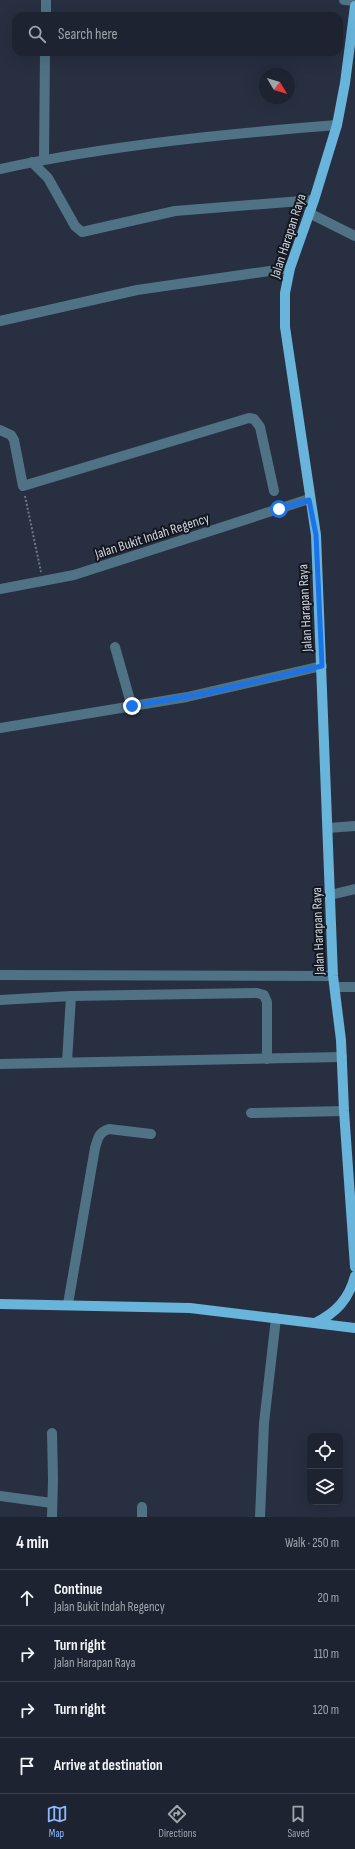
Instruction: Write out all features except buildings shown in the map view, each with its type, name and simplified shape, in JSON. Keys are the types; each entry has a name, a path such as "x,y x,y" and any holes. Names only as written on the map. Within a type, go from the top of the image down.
{"main road":[{"name":"Jalan Harapan Raya","path":"355,6 345,83 337,125 314,200 290,268 285,293 285,327 294,380 309,500 316,535 333,976 342,1057 344,1111 355,1267"},
{"path":"315,1323 332,1314 339,1307 349,1292 355,1276"},
{"path":"0,1304 68,1304 190,1308 355,1328"}],"street":[{"path":"46,0 46,12"},
{"path":"344,0 355,1"},
{"path":"44,159 46,56"},
{"path":"0,169 44,159 207,136 337,125"},
{"path":"32,162 48,178 74,226 82,232 175,211 314,200"},
{"path":"309,213 355,236"},
{"path":"0,320 137,290 290,268"},
{"path":"0,430 11,436 14,440 23,486 249,418 254,419 260,427 274,491"},
{"name":"Jalan Bukit Indah Regency","path":"0,588 74,575 309,500"},
{"path":"115,647 132,706"},
{"path":"0,728 207,693 322,666"},
{"path":"328,828 355,826"},
{"path":"330,895 355,890"},
{"path":"0,975 333,976"},
{"path":"334,987 355,987"},
{"path":"0,1000 70,996 258,993 264,995 267,1002 267,1059"},
{"path":"67,1062 70,996"},
{"path":"0,1064 342,1057"},
{"path":"251,1112 344,1111"},
{"path":"68,1304 95,1148 99,1134 109,1129 151,1134"},
{"path":"260,1517 264,1423 276,1318"},
{"path":"52,1433 52,1517"},
{"path":"0,1496 52,1504"}],"path":[{"path":"23,486 42,581"}],"route":[{"path":"132,706 207,693 322,666 316,535 309,500 279,509"}]}
